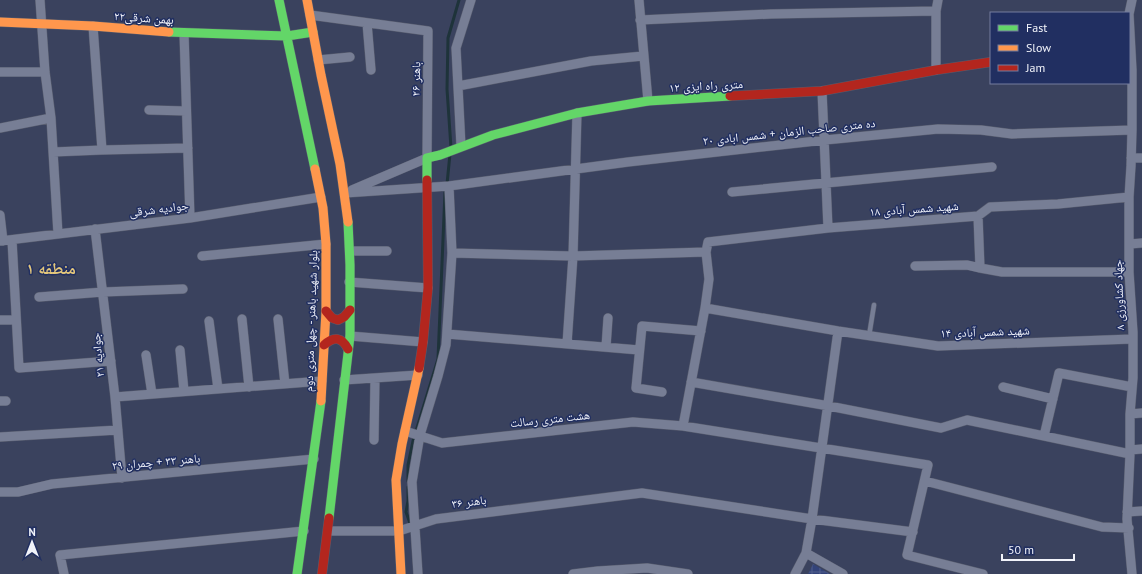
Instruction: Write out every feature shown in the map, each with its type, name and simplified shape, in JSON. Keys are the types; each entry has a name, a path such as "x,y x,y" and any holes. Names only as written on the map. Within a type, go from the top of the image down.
{"street":[{"path":"40,0 45,72 51,118 58,234"},
{"name":"بلوار شهید باهنر - چهل متری دوم","path":"279,0 321,197 326,244 326,311 322,381 314,459 297,574"},
{"path":"307,0 345,193 350,251 350,336 322,574"},
{"path":"459,147 456,48 471,0"},
{"path":"639,0 648,101"},
{"path":"936,70 936,11 938,0"},
{"name":"جهاد کشاورزی ۸","path":"1130,12 1132,0"},
{"path":"640,20 771,14 936,11"},
{"name":"باهنر ۲۶","path":"310,15 428,31 427,158"},
{"name":"۲۲بهمن شرقی","path":"0,22 93,26 184,33 286,36 313,32"},
{"path":"367,23 371,70"},
{"path":"93,26 102,150"},
{"path":"184,33 190,218"},
{"name":"جهاد کشاورزی ۸","path":"1130,33 1132,70 1132,130 1129,197 1129,272 1136,334 1130,414 1127,512 1132,574"},
{"path":"458,86 591,61 643,56"},
{"path":"318,60 350,57"},
{"name":"۱۲ متری راه ایزی","path":"427,158 440,155 493,135 578,113 648,101 822,91 936,70 990,62"},
{"path":"1132,70 1142,68"},
{"path":"0,72 45,72"},
{"path":"822,91 828,228"},
{"path":"149,110 186,111"},
{"path":"567,344 573,256 578,113"},
{"path":"0,128 51,118"},
{"name":"ده متری صاحب الزمان + شمس ابادی ۲۰","path":"345,193 449,186 577,168 825,140 938,129 981,130 1012,134 1132,130"},
{"path":"53,152 188,148"},
{"path":"345,193 427,158 426,188 428,288 423,342 418,375 405,431 396,480 401,574"},
{"path":"1131,158 1142,158"},
{"path":"732,192 992,167"},
{"path":"418,574 412,482 420,435 446,346 452,253 449,186"},
{"name":"جوادیه شرقی","path":"5,241 190,218 321,197"},
{"name":"شهید شمس آبادی ۱۸","path":"706,252 708,242 828,228 978,216 990,207 1058,204 1129,197"},
{"path":"0,215 16,320 19,368 111,361"},
{"path":"978,216 980,268"},
{"name":"جوادیه ۲۱","path":"95,229 115,396 122,478"},
{"path":"1130,244 1142,243"},
{"path":"202,256 326,244"},
{"path":"350,251 387,251"},
{"path":"452,253 573,256 706,252 709,279 683,426"},
{"path":"915,266 967,265 1002,272 1129,272"},
{"path":"349,282 428,288"},
{"path":"39,297 183,288"},
{"name":"شهید شمس آبادی ۱۴","path":"705,308 838,331 938,346 1136,334"},
{"path":"326,311 331,318 338,320 346,317 350,310"},
{"path":"606,347 608,318"},
{"path":"242,319 249,386"},
{"path":"278,319 286,384"},
{"path":"0,320 16,320"},
{"path":"209,320 218,389"},
{"path":"662,392 636,388 642,326 701,331"},
{"path":"795,574 806,553 823,448 838,331"},
{"path":"447,334 640,350"},
{"path":"350,336 423,342"},
{"path":"324,345 330,339 338,338 345,342 348,349"},
{"path":"180,350 184,391"},
{"path":"146,355 152,394"},
{"path":"1044,436 1059,373 1132,387"},
{"path":"344,380 418,375"},
{"path":"374,440 375,378"},
{"path":"115,396 322,381"},
{"path":"691,382 829,406 941,428 967,420 1130,452 1142,449"},
{"path":"1003,387 1053,399"},
{"path":"1130,414 1142,413"},
{"name":"هشت متری رسالت","path":"405,431 442,442 633,422 683,426 928,465 925,481"},
{"path":"0,437 118,430"},
{"name":"باهنر ۳۳ + چمران ۲۹","path":"0,492 18,492 52,484 314,459"},
{"path":"983,574 907,555 925,481 1102,527 1128,528"},
{"name":"باهنر ۳۶","path":"328,531 399,531 436,518 642,493 812,519 913,532"},
{"path":"1127,512 1142,511"},
{"path":"64,574 60,555 304,531"},
{"path":"806,553 843,574"},
{"path":"573,574 648,568 688,574"}],"lane":[{"path":"869,336 874,305"}],"shaded area":[{"path":"813,564 830,574 808,574"}],"waterway":[{"path":"451,148 447,89 448,38 459,0"},
{"path":"447,184 450,154"},
{"path":"408,481 408,465 413,441 438,359 445,192"},
{"path":"408,487 406,512 411,526"}],"traffic: fast":[{"path":"279,0 315,169"},
{"path":"169,32 287,36"},
{"path":"287,36 313,32"},
{"path":"427,180 427,158 440,155 493,135 577,113 648,101 730,96"},
{"path":"329,518 350,336 350,265 348,222"},
{"path":"297,574 321,401"}],"traffic: slow":[{"path":"307,0 340,164 348,222"},
{"path":"0,22 93,26 169,32"},
{"path":"315,169 323,208 326,244 326,311 321,401"},
{"path":"401,574 396,480 402,444 419,368"}],"traffic: jam":[{"path":"730,96 822,91 936,70 990,62"},
{"path":"419,368 428,288 427,180"},
{"path":"326,311 332,318 338,320 344,317 350,310"},
{"path":"324,345 331,340 338,339 343,342 348,349"},
{"path":"322,574 329,518"}],"district":[{"name":"منطقه ۱","path":"51,268"}]}
